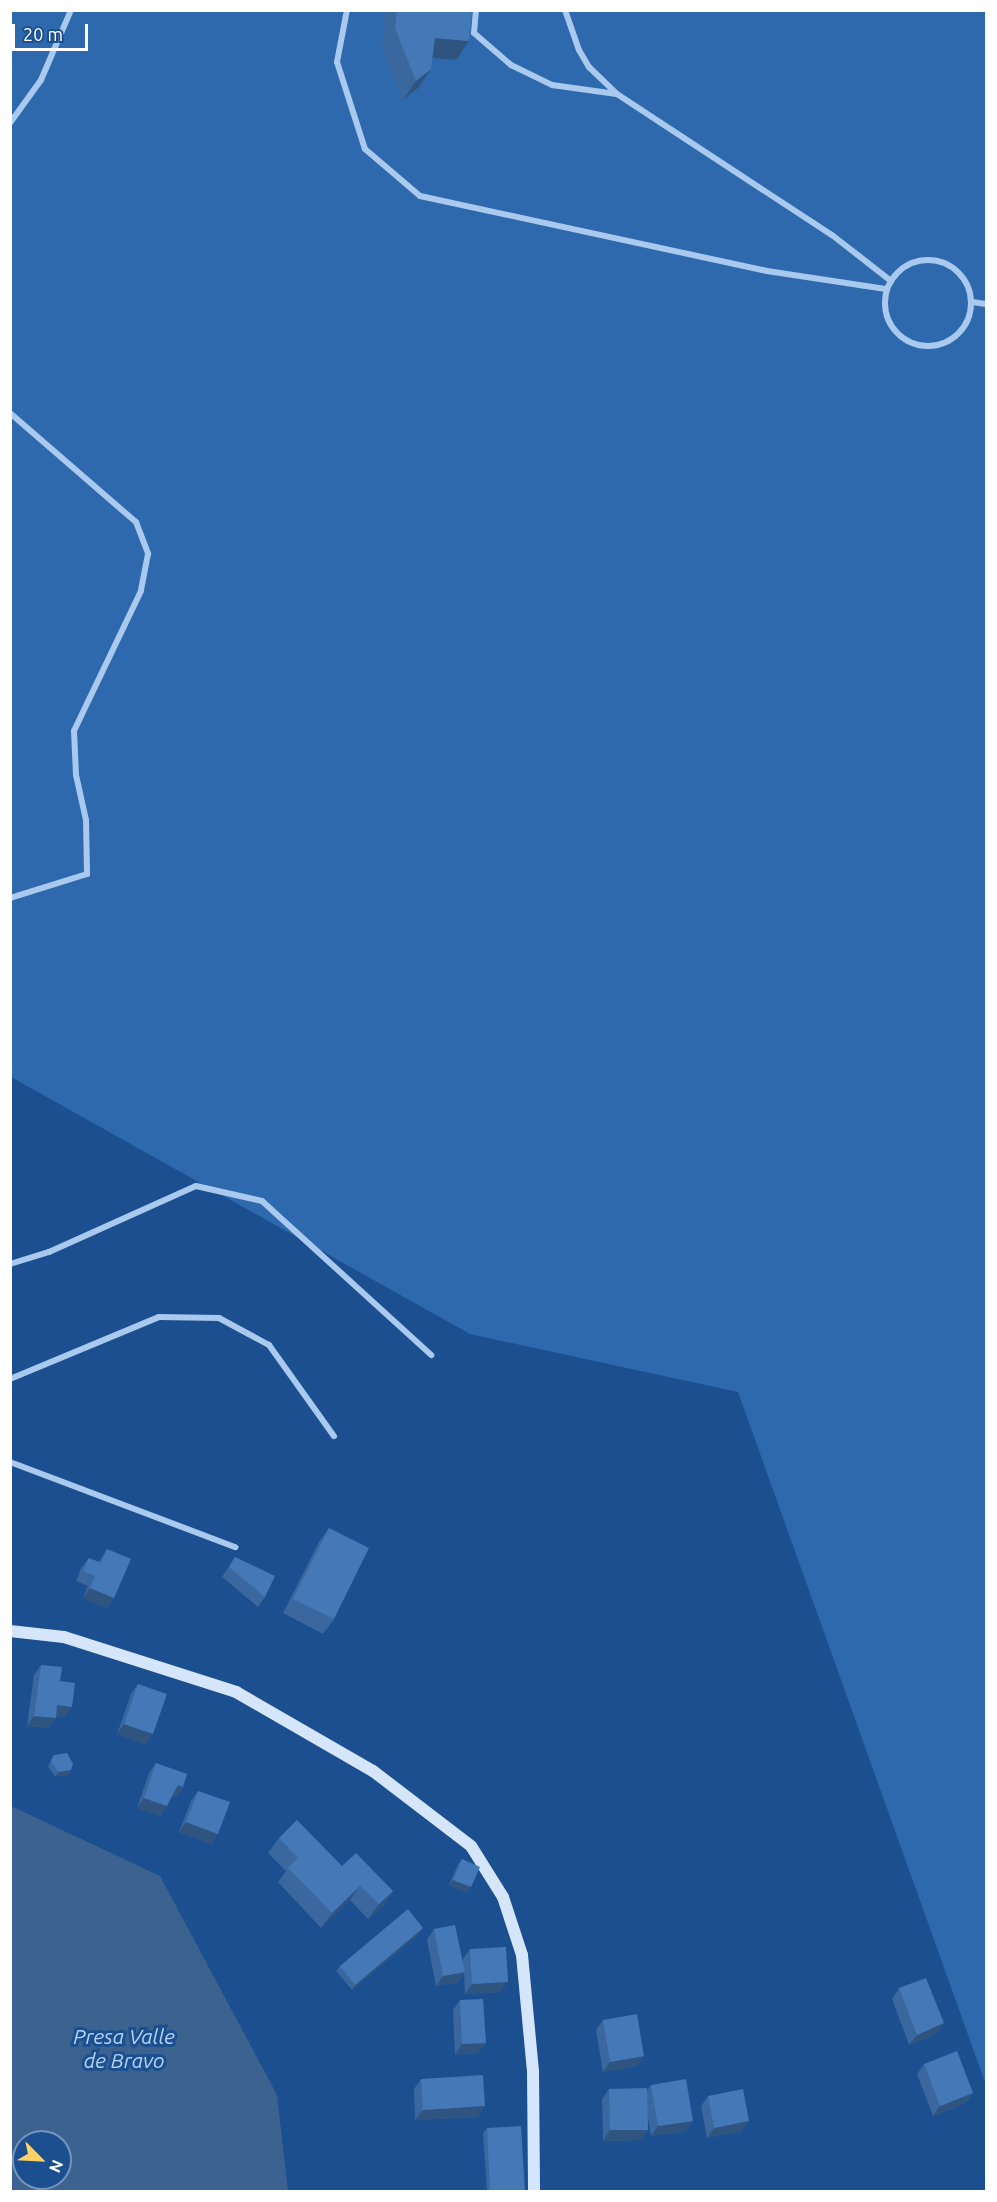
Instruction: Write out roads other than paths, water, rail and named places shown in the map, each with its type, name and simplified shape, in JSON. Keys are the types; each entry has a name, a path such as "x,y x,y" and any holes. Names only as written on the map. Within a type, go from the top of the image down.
{"main road":[{"path":"10,1631 64,1637 236,1692 373,1771 471,1846 503,1897 522,1955 533,2071 534,2192"}],"street":[{"path":"10,123 41,80 71,10"},
{"path":"346,10 337,62 365,148 420,196 767,271 886,289"},
{"path":"476,10 474,33 511,65 552,85 617,94"},
{"path":"565,10 571,32 589,67 617,94 832,235 891,281"},
{"path":"925,259 943,261 966,280 972,302 966,324 954,338 937,346 919,346 902,338 890,325 884,307 886,289 891,281 909,263 925,259"},
{"path":"972,302 987,304"},
{"path":"10,413 136,522 148,554 141,591 74,731 76,775 86,820 87,874 10,898"},
{"path":"10,1264 49,1252 196,1186 262,1201 431,1355"},
{"path":"10,1379 159,1317 219,1318 269,1345 334,1436"},
{"path":"10,1462 235,1547"}],"water":[{"name":"Presa Valle de Bravo","path":"11,1806 160,1876 277,2095 288,2191 11,2191"}]}
